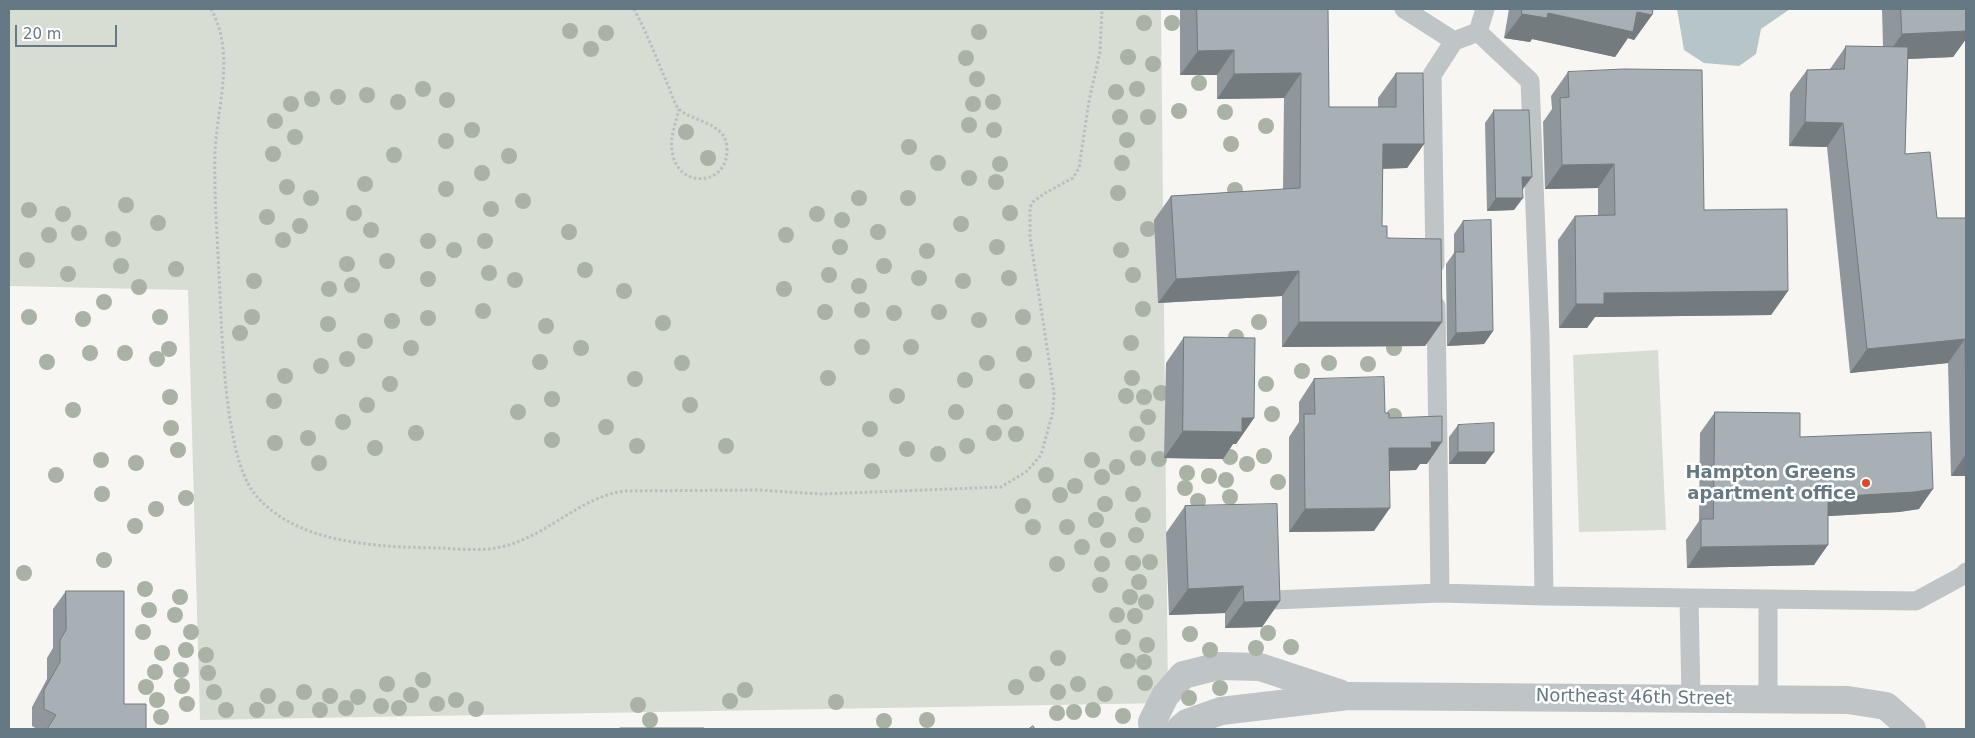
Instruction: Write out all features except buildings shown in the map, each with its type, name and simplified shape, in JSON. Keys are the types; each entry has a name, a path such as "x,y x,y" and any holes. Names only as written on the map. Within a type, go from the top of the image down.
{"street":[{"name":"Northeast 46th Street","path":"1153,729 1152,722 1165,696 1183,675 1219,666 1260,667 1348,696"},
{"name":"Northeast 46th Street","path":"1180,729 1187,723 1221,711 1348,696 1848,700 1886,706 1912,729"}],"lane":[{"path":"1404,9 1454,41"},
{"path":"1478,32 1485,9"},
{"path":"1440,593 1432,75 1454,41 1478,32"},
{"path":"1478,32 1530,81 1540,336 1544,596"},
{"path":"1274,600 1440,593 1916,601 1964,576 1966,572"},
{"path":"1689,598 1691,698"},
{"path":"1768,599 1768,699"}],"path":[{"path":"211,9 222,36 225,66 217,123 215,155 225,362 230,419 240,464 247,481 254,493 282,518 334,538 388,547 475,549 494,548 527,539 579,507 612,493 624,491 758,490 821,494 911,489 987,489 1001,487 1026,472 1041,455 1044,447 1053,412 1054,393 1030,237 1030,207 1033,202 1045,193 1073,178 1079,168 1089,101 1100,52 1102,9"},
{"path":"634,9 679,109 722,133 728,146 726,159 721,169 706,179 694,178 684,174 673,158 672,140 679,109"}],"shaded area":[{"path":"9,9 1161,9 1168,703 200,720 188,290 9,286"},
{"path":"1677,9 1790,9 1761,29 1756,54 1739,66 1704,63 1684,50"},
{"path":"1658,350 1666,530 1579,532 1573,355"}],"place":[{"name":"Hampton Greens apartment office","path":"1866,483"}]}
